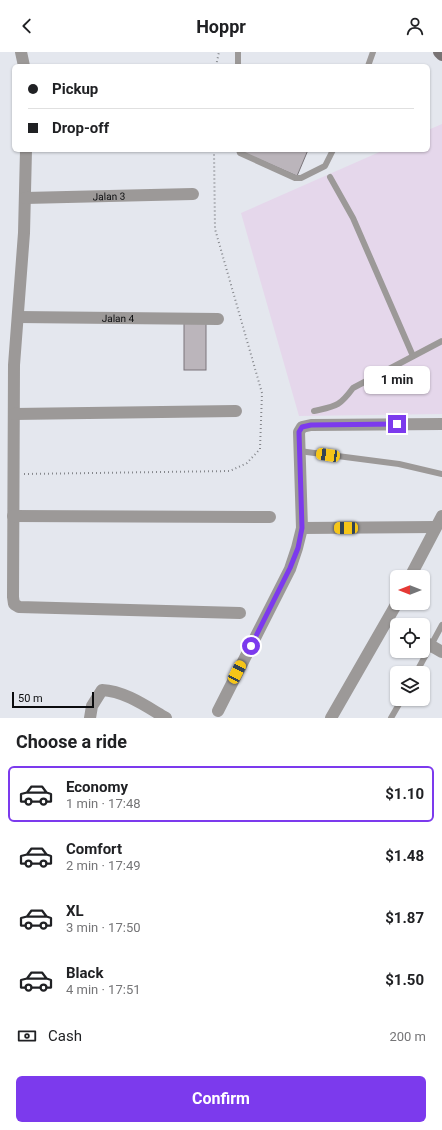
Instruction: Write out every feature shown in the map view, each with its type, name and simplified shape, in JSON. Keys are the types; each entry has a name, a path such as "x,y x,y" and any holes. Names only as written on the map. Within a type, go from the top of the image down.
{"street":[{"path":"21,52 24,64"},
{"path":"439,52 442,55"},
{"path":"26,152 25,198 14,365 14,604 19,607 240,613"},
{"name":"Jalan 3","path":"25,198 193,194"},
{"name":"Jalan 4","path":"18,317 218,319"},
{"path":"14,414 236,411"},
{"path":"218,712 290,568 298,548 302,528 299,432 302,427 311,425 442,424"},
{"path":"13,516 270,517"},
{"path":"414,570 442,516"},
{"path":"302,528 435,527"},
{"path":"331,718 390,628"},
{"path":"430,645 442,652"},
{"path":"90,718 92,706 102,690 112,690 122,694 166,718"}],"lane":[{"path":"238,52 238,64"},
{"path":"369,64 373,52"},
{"path":"240,152 295,178 301,178 325,166 332,152"},
{"path":"330,177 353,218 412,356"},
{"path":"314,411 336,406 343,402 353,388 442,341"},
{"path":"299,451 399,464 442,474"},
{"path":"430,639 442,625"},
{"path":"391,718 398,706"}],"path":[{"path":"216,64 219,52"},
{"path":"13,474 230,471 247,463 260,449 262,393 215,230 214,152"}],"shaded area":[{"path":"442,124 442,414 299,416 241,213 379,152 430,152 430,129"}],"building":[{"path":"242,152 307,152 297,176"},
{"path":"184,322 206,322 206,370 184,370"}],"route":[{"path":"251,646 290,568 298,548 302,528 299,432 302,427 311,425 397,424"}]}
